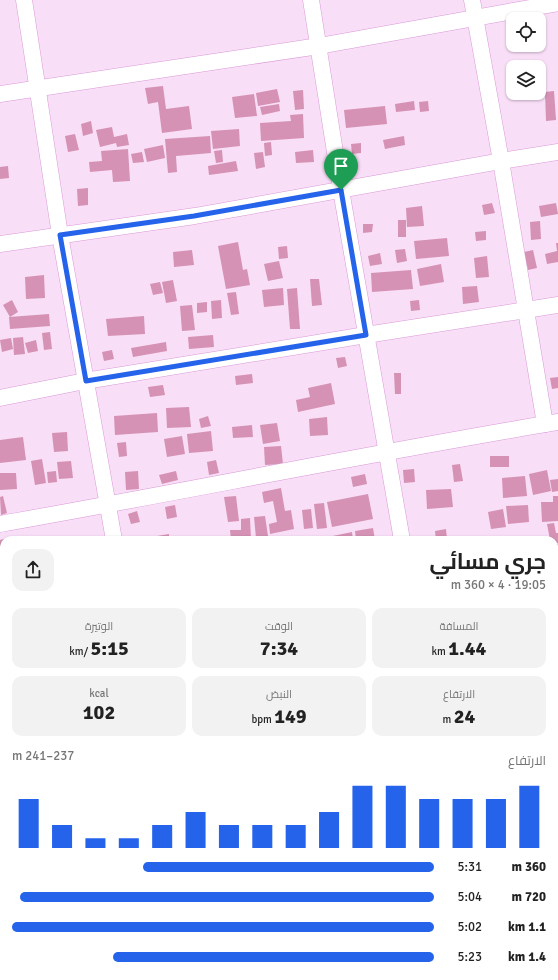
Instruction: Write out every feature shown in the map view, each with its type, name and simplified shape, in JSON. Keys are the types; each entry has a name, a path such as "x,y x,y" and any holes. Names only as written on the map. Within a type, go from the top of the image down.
{"street":[{"path":"24,0 60,235 113,536"},
{"path":"311,0 341,190 401,536"},
{"path":"0,524 108,505 386,451 551,423 526,311 501,160 472,0"},
{"path":"0,94 319,46 558,4"},
{"path":"0,244 194,216 501,160 558,152"},
{"path":"0,398 86,381 558,305"}],"building":[{"path":"163,86 166,109 189,106 192,129 162,133 158,102 148,104 145,88"},
{"path":"277,89 280,102 258,106 256,93"},
{"path":"303,90 304,109 295,110 293,91"},
{"path":"554,91 556,120 546,121 546,92"},
{"path":"254,94 257,116 235,118 232,97"},
{"path":"414,101 415,110 396,112 395,104"},
{"path":"428,101 429,111 420,112 419,102"},
{"path":"279,104 280,111 262,115 260,107"},
{"path":"385,106 387,124 346,128 344,110"},
{"path":"303,114 304,138 261,141 260,123 291,121 290,115"},
{"path":"91,121 93,133 83,136 81,124"},
{"path":"112,127 114,137 127,134 129,145 117,147 116,143 100,147 96,130"},
{"path":"239,129 240,146 213,149 211,131"},
{"path":"75,134 79,150 68,152 65,136"},
{"path":"210,136 211,153 176,156 177,172 168,173 165,139"},
{"path":"404,136 405,145 385,149 383,140"},
{"path":"271,142 272,155 265,156 264,143"},
{"path":"361,143 361,153 352,154 351,144"},
{"path":"163,145 165,158 147,162 144,149"},
{"path":"128,149 130,181 113,182 112,170 90,172 89,162 102,161 101,151"},
{"path":"222,150 223,162 216,163 214,151"},
{"path":"313,150 314,162 296,163 295,152"},
{"path":"142,152 144,162 133,163 131,154"},
{"path":"263,152 265,167 256,169 254,153"},
{"path":"236,161 238,171 209,175 208,166"},
{"path":"8,166 9,178 0,179 0,167"},
{"path":"88,188 88,205 78,206 77,189"},
{"path":"492,203 495,213 484,215 482,205"},
{"path":"556,203 558,214 541,217 539,206"},
{"path":"422,206 424,226 407,227 406,208"},
{"path":"398,220 406,220 406,237 398,237"},
{"path":"540,221 541,239 531,240 530,222"},
{"path":"363,224 373,224 372,232 363,233"},
{"path":"486,231 486,240 476,241 475,232"},
{"path":"447,238 449,256 416,259 414,241"},
{"path":"238,242 243,270 247,269 250,285 226,289 218,246"},
{"path":"556,243 558,243 558,262 547,264 545,254 557,251"},
{"path":"287,246 288,258 279,259 278,247"},
{"path":"405,249 407,261 397,263 395,250"},
{"path":"192,250 194,265 174,267 173,252"},
{"path":"533,250 537,268 528,270 524,252"},
{"path":"380,253 382,264 370,266 368,256"},
{"path":"487,256 489,277 476,278 474,258"},
{"path":"279,261 283,278 268,281 264,264"},
{"path":"441,264 444,282 420,286 417,269"},
{"path":"411,270 413,289 372,292 371,273"},
{"path":"44,275 45,298 26,299 25,277"},
{"path":"310,279 319,279 322,305 312,306"},
{"path":"173,280 177,301 166,303 162,282"},
{"path":"160,282 163,293 153,295 150,284"},
{"path":"477,286 479,302 463,304 462,287"},
{"path":"283,288 284,305 264,307 262,290"},
{"path":"297,288 300,329 290,329 287,289"},
{"path":"236,292 239,314 231,315 227,293"},
{"path":"12,300 18,312 10,317 3,305"},
{"path":"221,300 222,318 212,319 211,301"},
{"path":"419,300 420,310 411,311 410,301"},
{"path":"207,302 207,312 197,313 197,303"},
{"path":"192,305 195,330 182,331 180,306"},
{"path":"49,314 50,326 10,329 9,317"},
{"path":"144,316 145,334 108,336 106,319"},
{"path":"50,332 52,349 44,350 42,333"},
{"path":"213,335 214,347 189,349 188,337"},
{"path":"23,337 25,354 14,355 13,338"},
{"path":"11,338 13,349 2,352 0,340"},
{"path":"36,340 38,351 28,353 25,343"},
{"path":"166,342 167,351 133,357 131,348"},
{"path":"112,350 114,359 104,361 102,352"},
{"path":"345,357 347,366 338,368 336,358"},
{"path":"394,373 401,373 401,394 395,394"},
{"path":"252,374 253,383 236,385 235,376"},
{"path":"558,377 558,388 552,389 550,378"},
{"path":"331,383 335,404 298,412 296,400 310,397 308,388"},
{"path":"163,385 165,395 150,397 148,387"},
{"path":"189,407 191,427 167,428 166,408"},
{"path":"157,413 158,432 115,435 114,416"},
{"path":"208,416 211,426 201,428 199,419"},
{"path":"327,417 328,435 310,436 309,419"},
{"path":"277,423 280,441 263,444 260,425"},
{"path":"252,425 253,437 233,438 232,427"},
{"path":"211,431 213,451 189,453 187,434"},
{"path":"67,432 68,451 54,452 52,433"},
{"path":"182,436 185,454 167,457 164,439"},
{"path":"23,437 26,460 0,463 0,440"},
{"path":"126,442 127,456 119,457 117,443"},
{"path":"281,446 283,464 265,465 264,447"},
{"path":"490,456 509,456 509,467 490,467"},
{"path":"42,459 46,483 35,485 31,461"},
{"path":"216,460 219,473 209,475 207,462"},
{"path":"71,461 73,478 59,479 57,462"},
{"path":"460,464 463,481 454,482 452,465"},
{"path":"414,469 415,482 404,483 403,470"},
{"path":"547,470 551,491 533,495 529,474"},
{"path":"56,471 57,482 48,483 47,472"},
{"path":"138,471 139,489 126,490 125,472"},
{"path":"176,471 178,480 162,484 159,475"},
{"path":"0,473 16,473 17,489 0,490"},
{"path":"365,474 367,484 353,487 351,477"},
{"path":"525,476 527,496 503,498 502,478"},
{"path":"558,479 558,491 552,492 550,480"},
{"path":"281,488 285,511 291,510 294,529 270,534 269,524 277,522 273,501 264,503 262,492"},
{"path":"451,489 453,507 427,509 426,490"},
{"path":"368,494 373,519 332,527 327,502"},
{"path":"3,496 7,513 1,515 0,497"},
{"path":"236,496 239,521 228,522 224,497"},
{"path":"553,496 558,496 558,521 542,522 541,502 553,502"},
{"path":"324,503 327,528 317,529 314,504"},
{"path":"175,505 177,517 167,519 165,507"},
{"path":"528,505 529,522 508,524 506,506"},
{"path":"311,509 313,528 304,529 302,510"},
{"path":"503,509 506,527 491,529 488,512"},
{"path":"137,511 140,522 131,524 128,514"},
{"path":"265,516 268,536 256,536 254,517"},
{"path":"250,518 251,536 231,536 230,530 241,530 241,519"},
{"path":"554,523 558,536 549,536 547,524"},
{"path":"373,528 374,536 356,536 355,531"},
{"path":"446,529 447,536 436,536 435,531"},
{"path":"352,532 352,536 333,536"},
{"path":"169,534 169,536 157,536"}],"route":[{"path":"341,190 366,335 86,381 60,235 194,216 341,190"}]}
